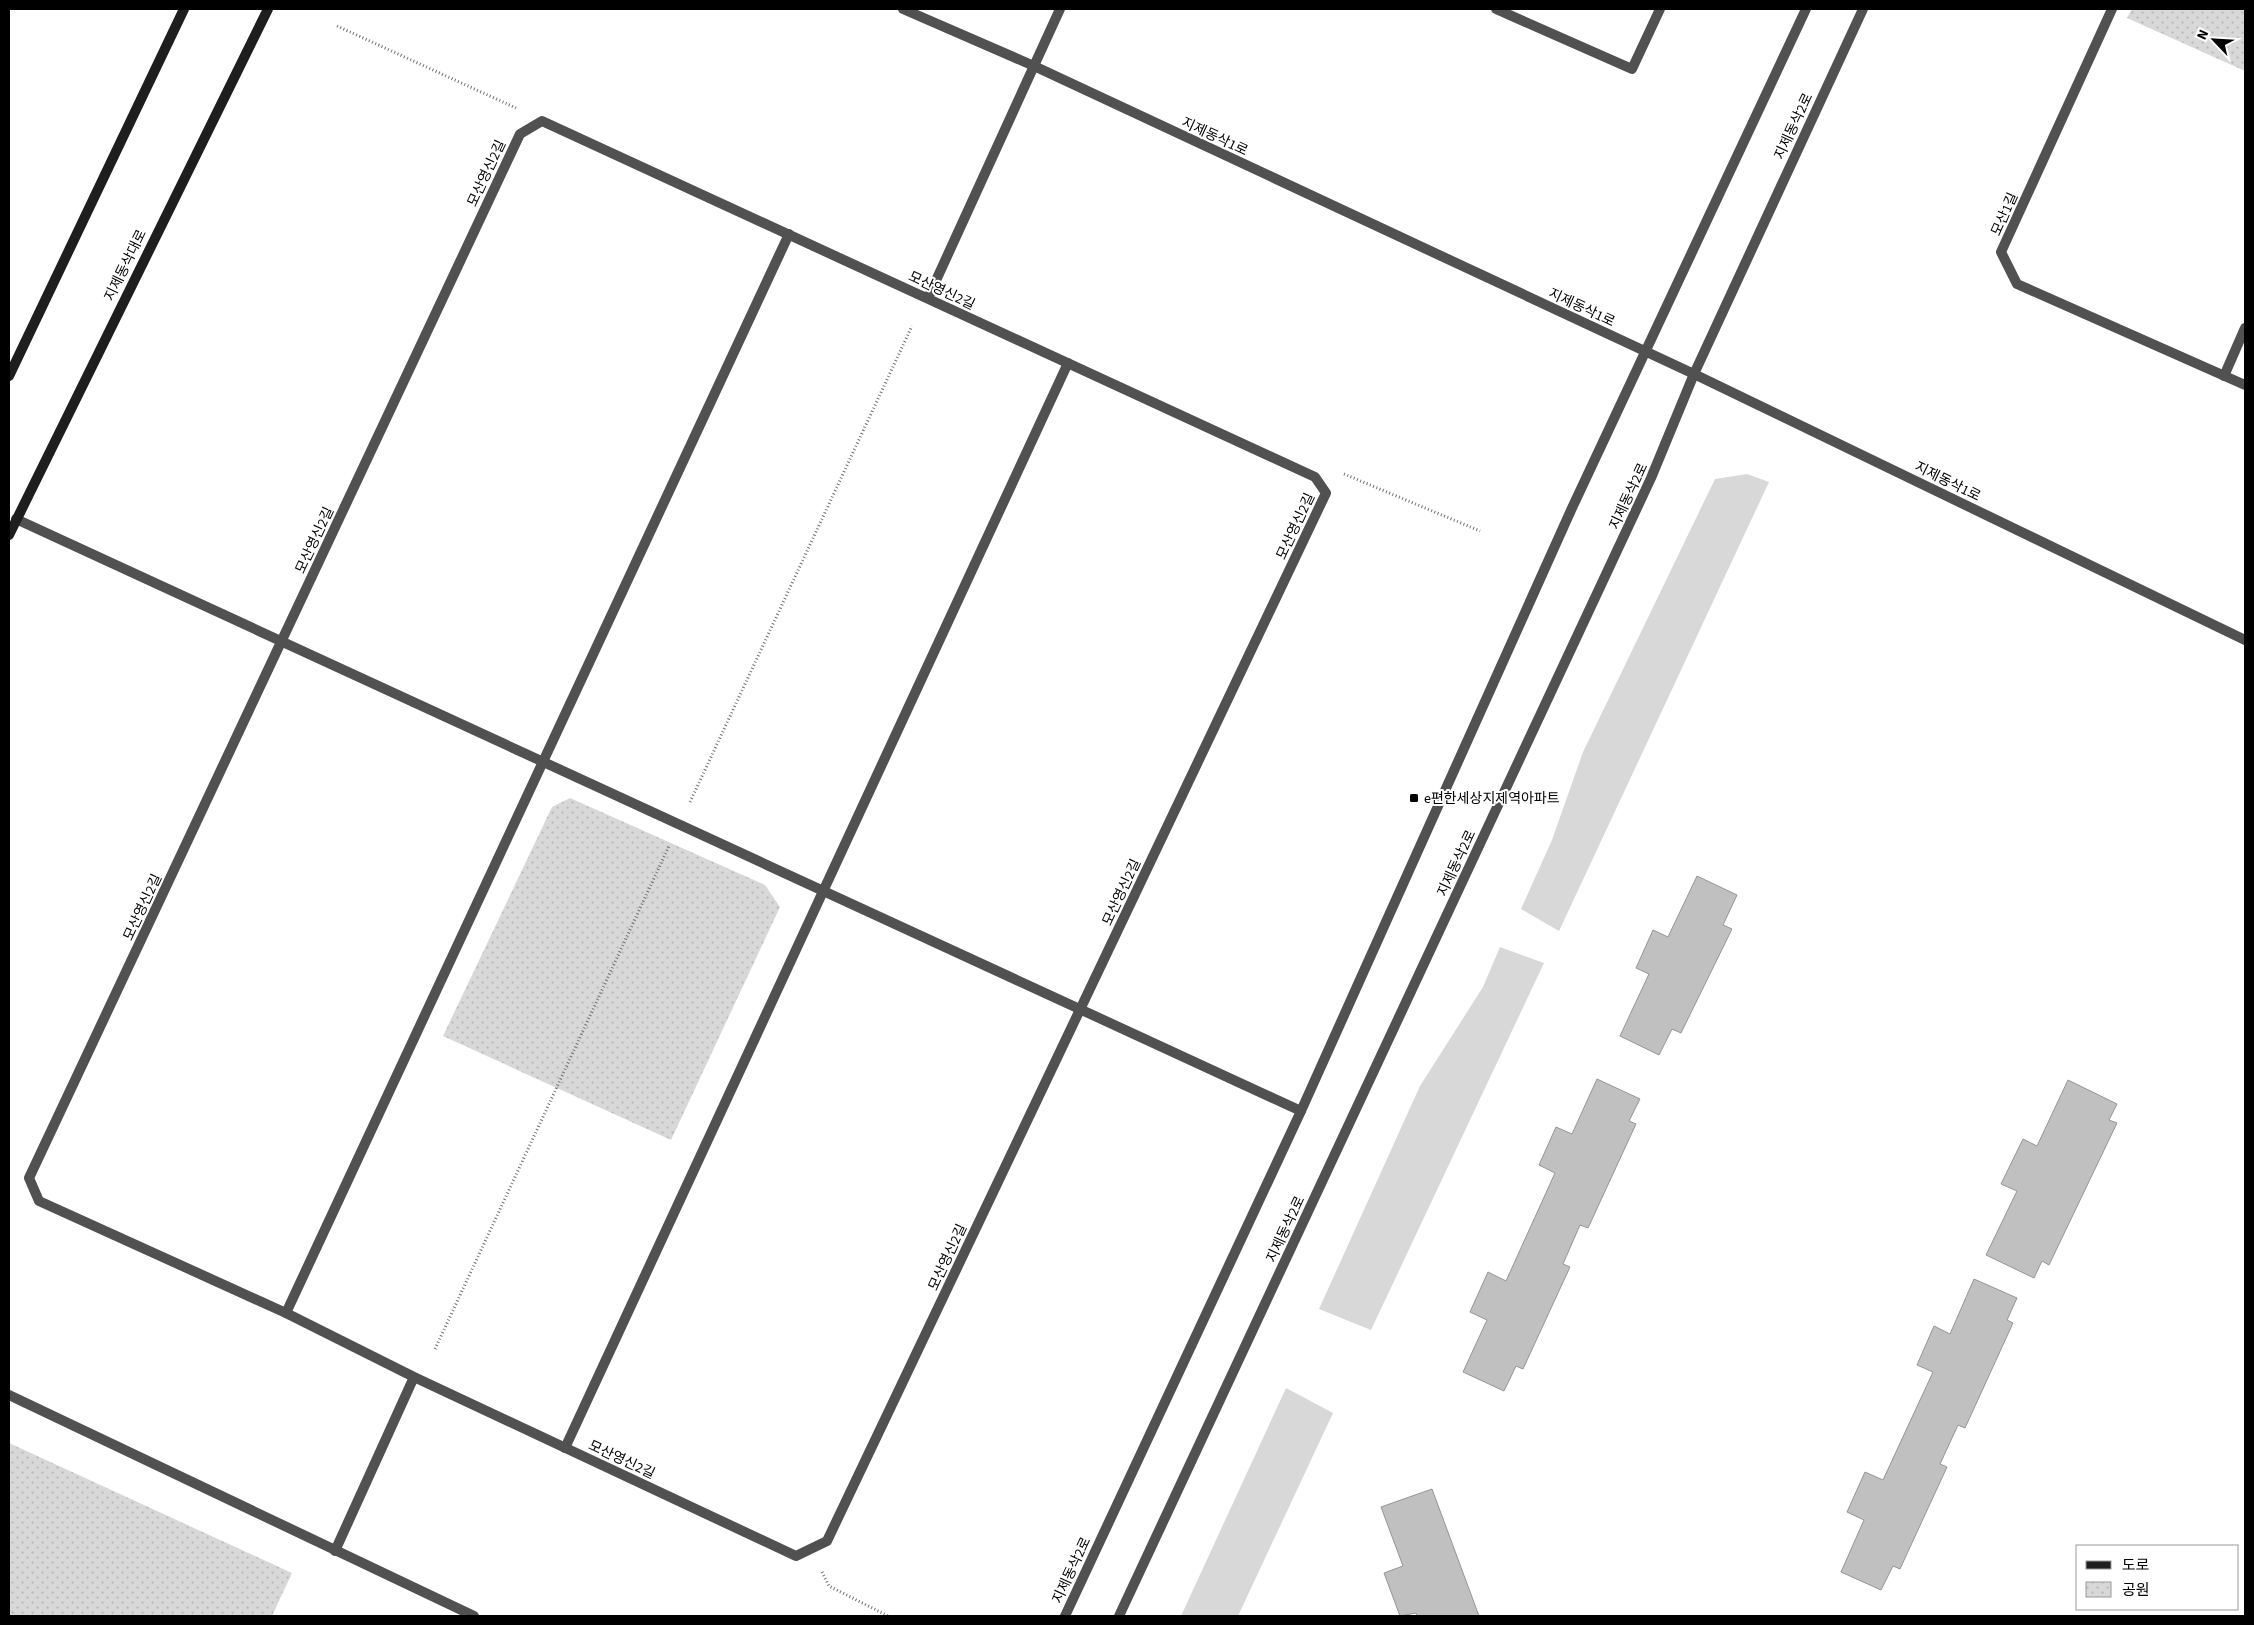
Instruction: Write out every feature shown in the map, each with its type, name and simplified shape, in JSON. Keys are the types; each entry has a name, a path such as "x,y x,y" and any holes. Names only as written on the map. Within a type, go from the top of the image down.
{"main road":[{"path":"9,376 184,9"},
{"name":"지제동삭대로","path":"9,535 268,9"}],"street":[{"name":"지제동삭1로","path":"903,9 1034,66 1694,374 2245,640"},
{"path":"928,298 1060,9"},
{"path":"1496,9 1632,69 1660,9"},
{"name":"지제동삭2로","path":"1065,1616 1301,1111 1644,352 1806,9"},
{"name":"지제동삭2로","path":"1119,1616 1652,478 1694,374 1863,9"},
{"name":"모산1길","path":"2112,9 2001,252 2017,284 2245,384"},
{"name":"모산영신2길","path":"542,121 789,234 1315,477 1326,493 827,1541 796,1556 414,1377 286,1313 39,1201 29,1178 520,134 542,121"},
{"path":"286,1313 789,234"},
{"path":"2224,376 2245,328"},
{"path":"565,1448 1068,363"},
{"path":"16,519 1301,1111"},
{"path":"336,1550 414,1377"},
{"path":"9,1395 474,1616"}],"path":[{"path":"337,26 530,115 535,125"},
{"path":"1321,484 1345,473 1480,531"},
{"path":"810,1549 829,1586 888,1616"}],"green space":[{"path":"2132,9 2245,9 2245,71 2127,18"},
{"path":"1747,474 1769,482 1559,931 1521,909 1552,840 1583,752 1715,479"},
{"path":"570,798 765,885 780,907 671,1140 443,1036 552,807"},
{"path":"1500,947 1544,963 1371,1330 1319,1309 1420,1086 1483,987"},
{"path":"1286,1388 1333,1413 1238,1616 1181,1616"},
{"path":"9,1443 292,1573 272,1616 9,1616"}],"building":[{"path":"1697,876 1737,895 1723,925 1732,929 1681,1033 1672,1029 1659,1055 1620,1036 1649,974 1636,968 1653,930 1668,937"},
{"path":"1597,1079 1640,1099 1629,1121 1636,1124 1588,1228 1580,1225 1563,1264 1570,1267 1523,1369 1516,1366 1504,1391 1463,1372 1487,1320 1470,1312 1488,1272 1506,1281 1555,1173 1539,1165 1556,1127 1572,1134"},
{"path":"2068,1080 2117,1104 2109,1120 2117,1123 2049,1265 2042,1261 2034,1278 1986,1255 2017,1191 2001,1184 2023,1139 2037,1146"},
{"path":"1974,1279 2017,1298 2007,1320 2013,1323 1965,1428 1958,1425 1940,1464 1947,1467 1900,1569 1893,1566 1881,1590 1841,1572 1864,1520 1847,1512 1865,1472 1883,1480 1933,1372 1917,1365 1934,1326 1950,1334"},
{"path":"1432,1489 1479,1616 1417,1616 1416,1613 1400,1616 1384,1573 1403,1566 1381,1507"}],"place":[{"name":"e편한세상지제역아파트","path":"1414,798"}]}
